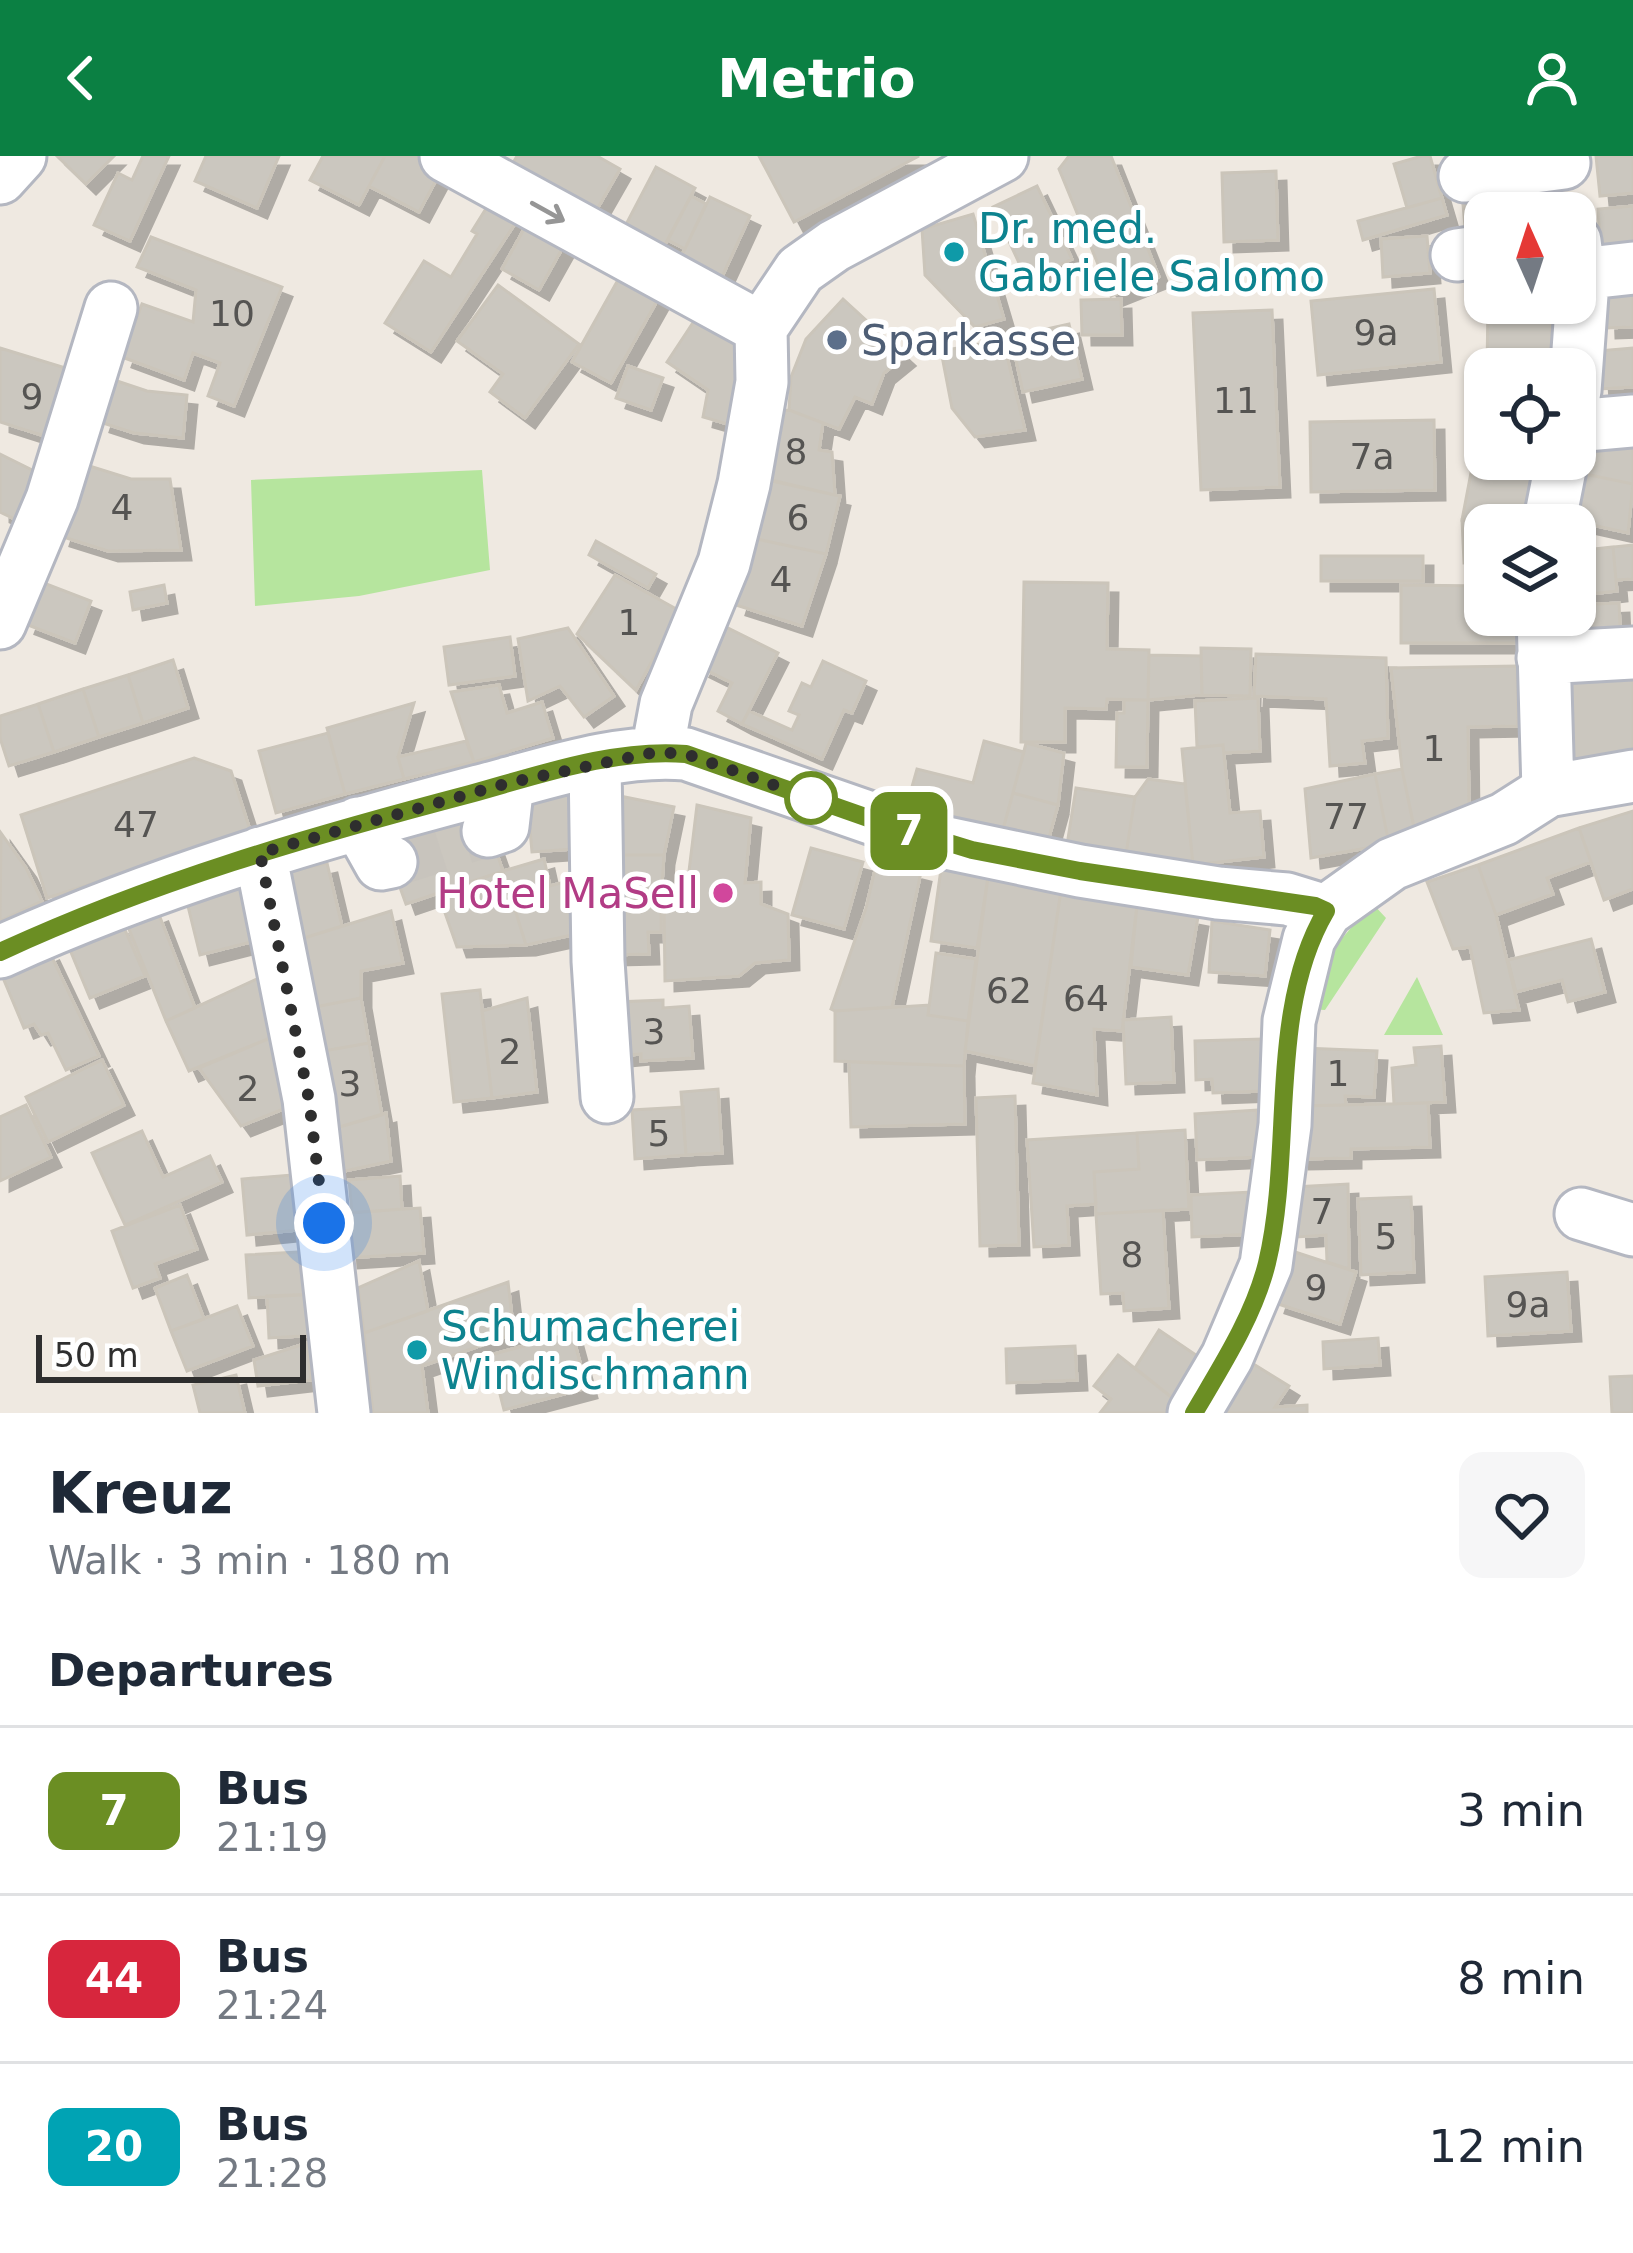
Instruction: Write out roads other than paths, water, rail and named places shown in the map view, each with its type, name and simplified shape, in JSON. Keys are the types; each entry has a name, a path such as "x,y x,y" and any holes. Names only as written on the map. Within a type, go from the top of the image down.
{"street":[{"path":"0,178 20,156"},
{"path":"446,156 761,328"},
{"path":"656,752 666,704 724,563 744,484 762,382 761,328 800,270 834,246 1002,156"},
{"path":"1466,176 1566,177"},
{"path":"1596,261 1633,268"},
{"path":"0,623 52,499 111,308"},
{"path":"1596,424 1633,421"},
{"path":"1548,791 1543,637 1633,653"},
{"path":"0,952 73,919 358,823 595,762 656,752 686,754 972,850 1126,878 1287,899 1326,911"},
{"path":"595,762 598,961 607,1096"},
{"path":"1194,1413 1227,1357 1266,1265 1285,1125 1289,1021 1309,939 1326,911 1392,864 1504,819 1548,791 1633,776"},
{"path":"488,831 503,826 508,783"},
{"path":"358,823 381,864 391,862"},
{"path":"260,853 309,1100 344,1413"},
{"path":"1581,1214 1633,1230"}],"tunnel":[{"path":"391,862 488,831"}],"place":[{"name":"Dr. med. Gabriele Salomo","path":"954,252"},
{"name":"Sparkasse","path":"837,340"},
{"name":"Hotel MaSell","path":"723,893"},
{"name":"Schumacherei Windischmann","path":"417,1350"}]}
